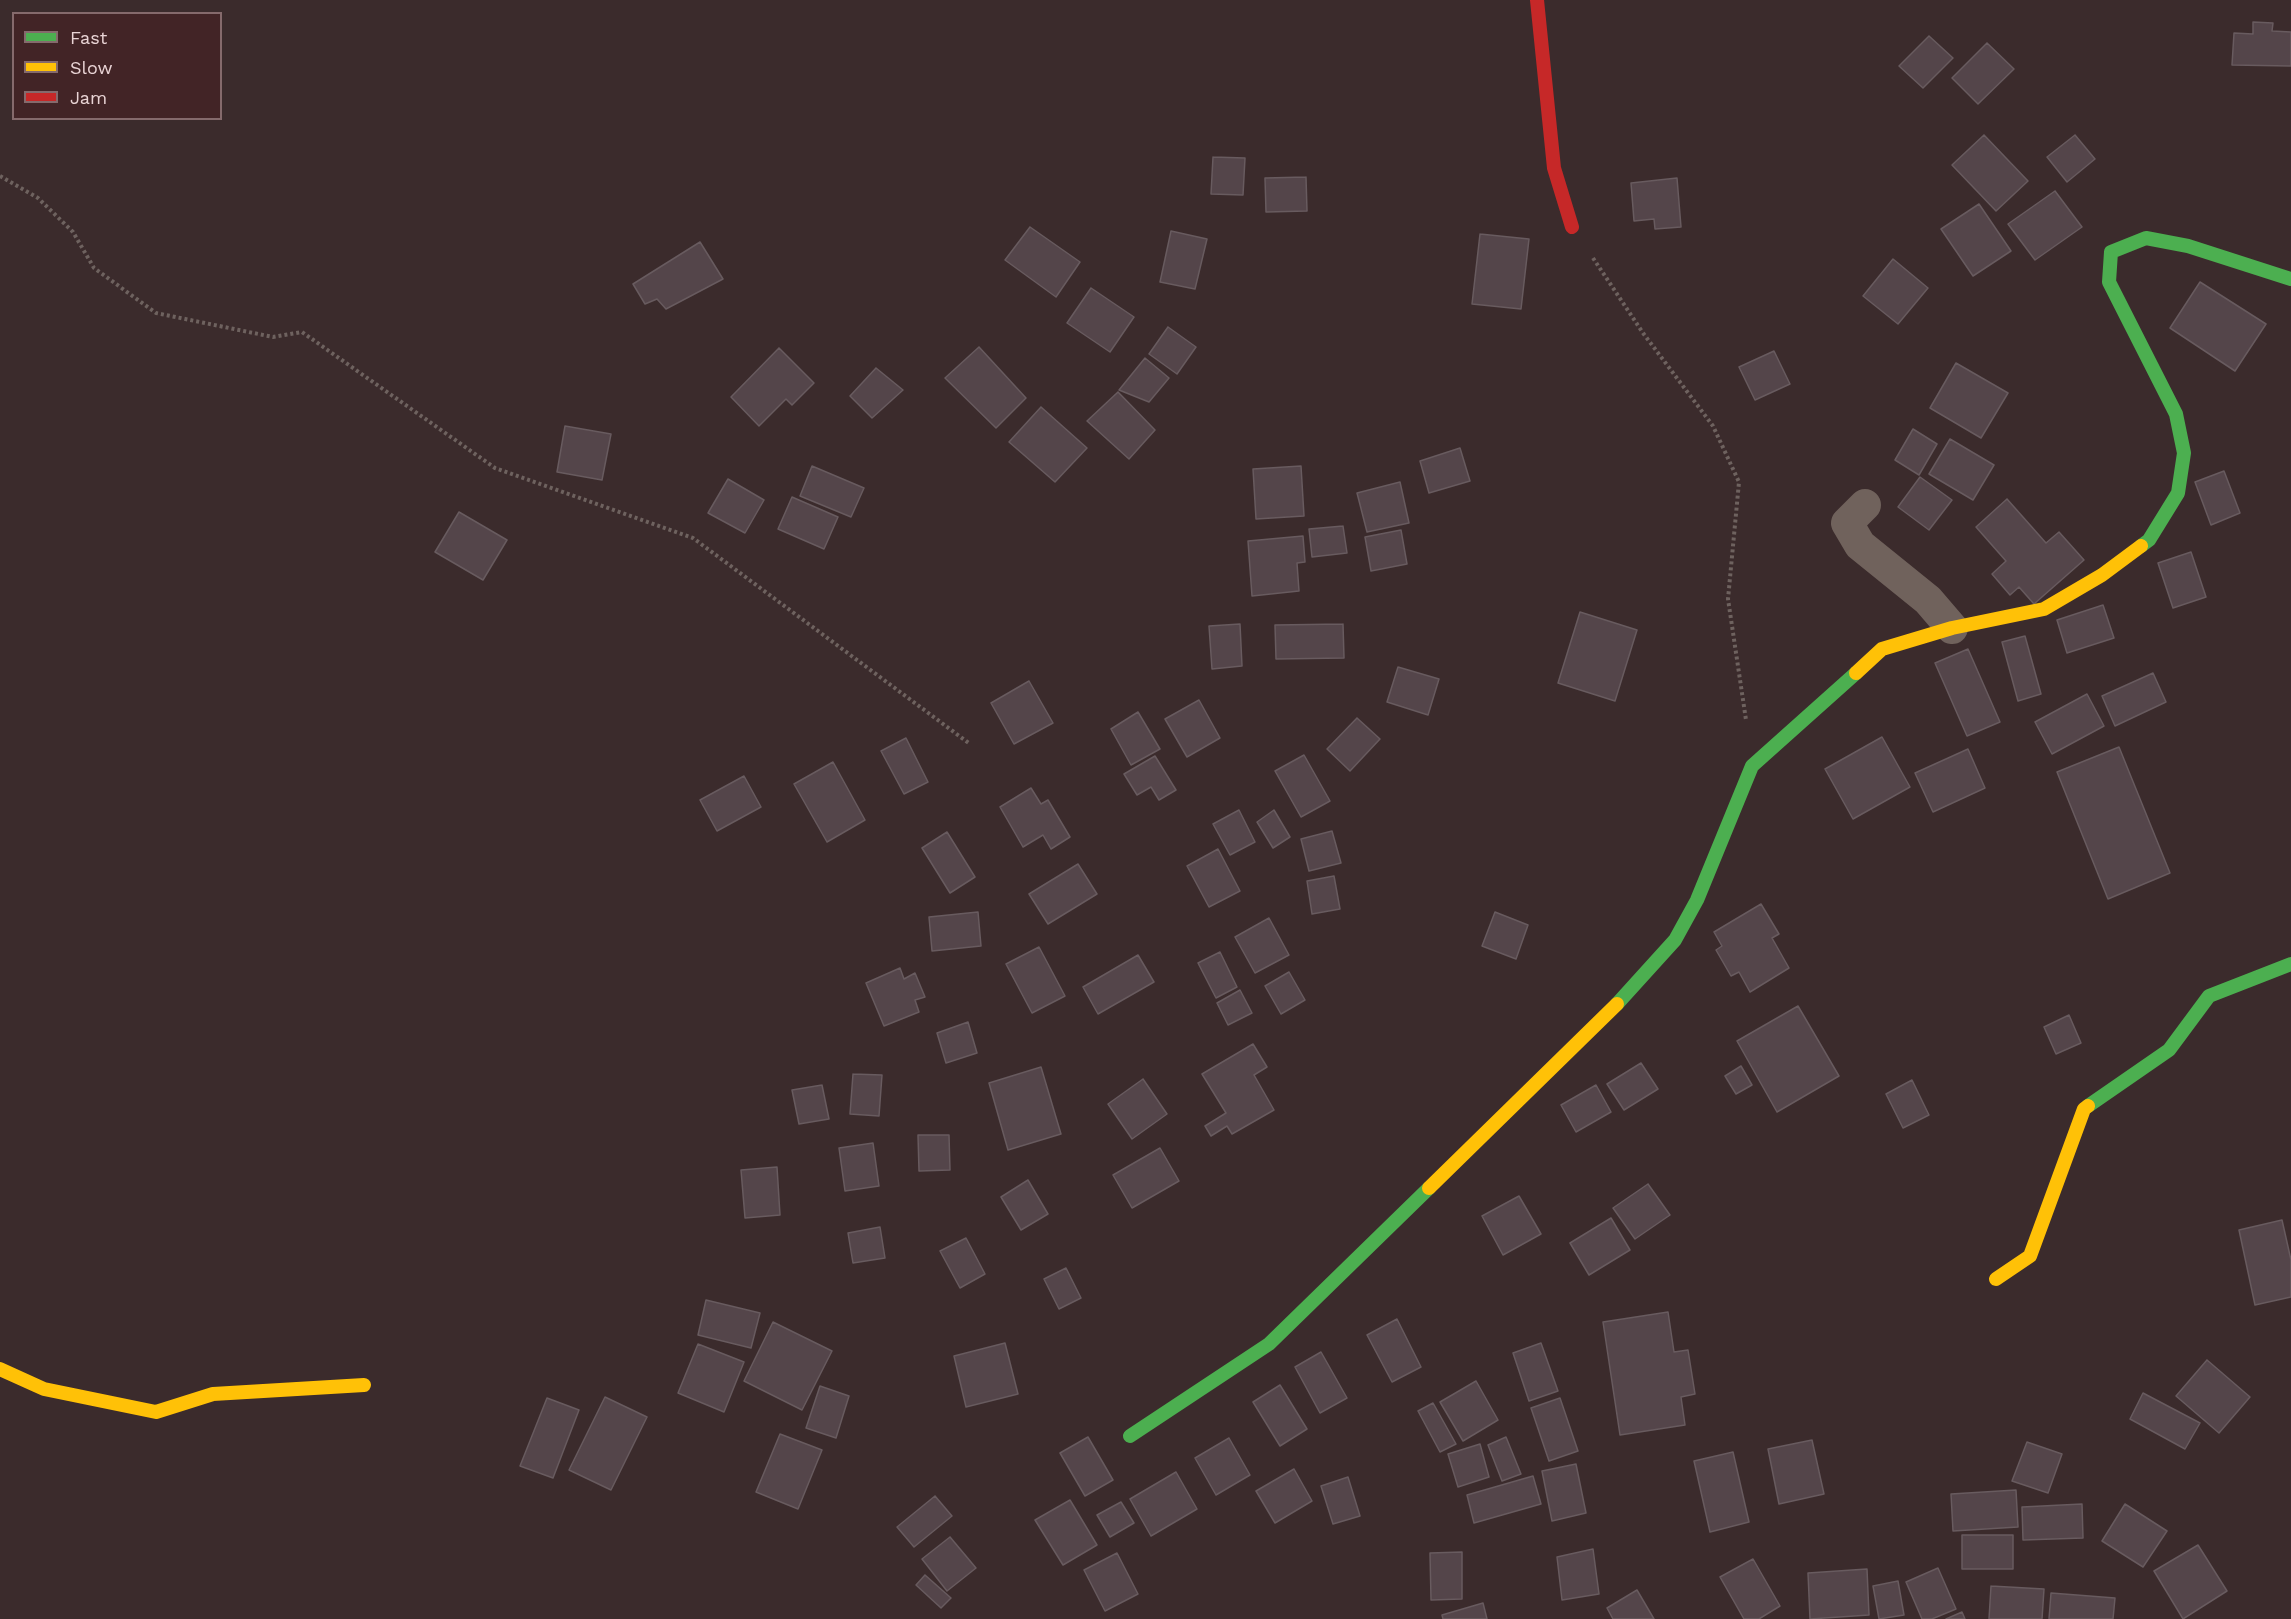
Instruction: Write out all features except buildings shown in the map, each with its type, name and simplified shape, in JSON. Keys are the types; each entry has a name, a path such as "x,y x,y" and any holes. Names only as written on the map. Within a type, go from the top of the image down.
{"street":[{"path":"1537,0 1554,168 1572,227"},
{"path":"1130,1436 1269,1344 1623,999 1675,940 1697,900 1752,765 1882,649 1952,628 2044,609 2102,575 2150,540 2178,493 2184,453 2176,414 2109,282 2111,252 2146,238 2188,246 2291,279"},
{"path":"1865,505 1847,523 1860,545 1928,600 1952,628"},
{"path":"1996,1279 2030,1256 2084,1109 2169,1050 2209,996 2291,964"},
{"path":"0,1370 44,1389 156,1412 213,1394 364,1385"}],"path":[{"path":"0,176 38,198 73,232 94,268 156,313 273,337 302,332 495,468 693,538 970,744"},
{"path":"1572,227 1642,333 1713,426 1739,482 1728,599 1752,765"}],"traffic: fast":[{"path":"2141,546 2149,540 2178,493 2184,453 2176,414 2109,282 2111,252 2146,238 2188,246 2291,279"},
{"path":"1617,1004 1675,940 1697,900 1752,766 1856,673"},
{"path":"2088,1106 2169,1050 2209,996 2291,964"},
{"path":"1130,1436 1269,1344 1429,1188"}],"traffic: slow":[{"path":"1856,673 1882,649 1952,628 2044,609 2102,575 2141,546"},
{"path":"1429,1188 1617,1004"},
{"path":"1996,1279 2030,1256 2084,1109 2088,1106"},
{"path":"0,1369 44,1389 156,1412 213,1394 364,1385"}],"traffic: jam":[{"path":"1537,0 1554,168 1572,227"}]}
